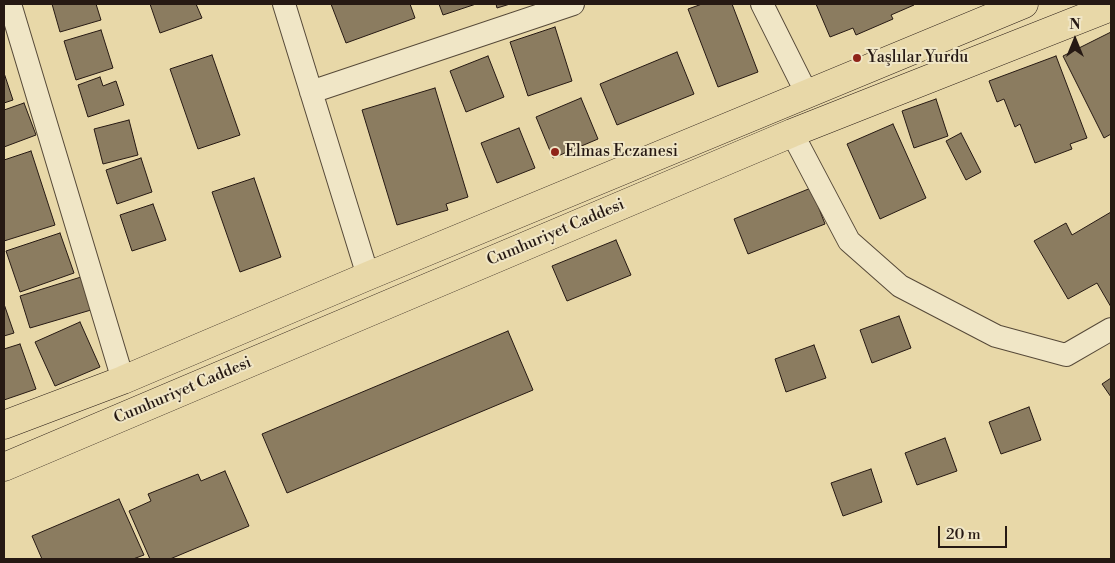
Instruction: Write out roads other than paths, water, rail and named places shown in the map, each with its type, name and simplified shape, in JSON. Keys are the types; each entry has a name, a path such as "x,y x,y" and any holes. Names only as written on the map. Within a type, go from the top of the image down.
{"main road":[{"name":"Cumhuriyet Caddesi","path":"4,425 123,380 368,276 1024,4"},
{"name":"Cumhuriyet Caddesi","path":"4,467 792,133 1111,7"}],"street":[{"path":"10,4 123,380"},
{"path":"284,4 368,276"},
{"path":"311,92 573,4"},
{"path":"762,4 806,94"},
{"path":"792,133 849,241 900,286 996,336 1066,355 1111,330"}],"place":[{"name":"Yaşlılar Yurdu","path":"857,58"},
{"name":"Elmas Eczanesi","path":"555,152"}]}
